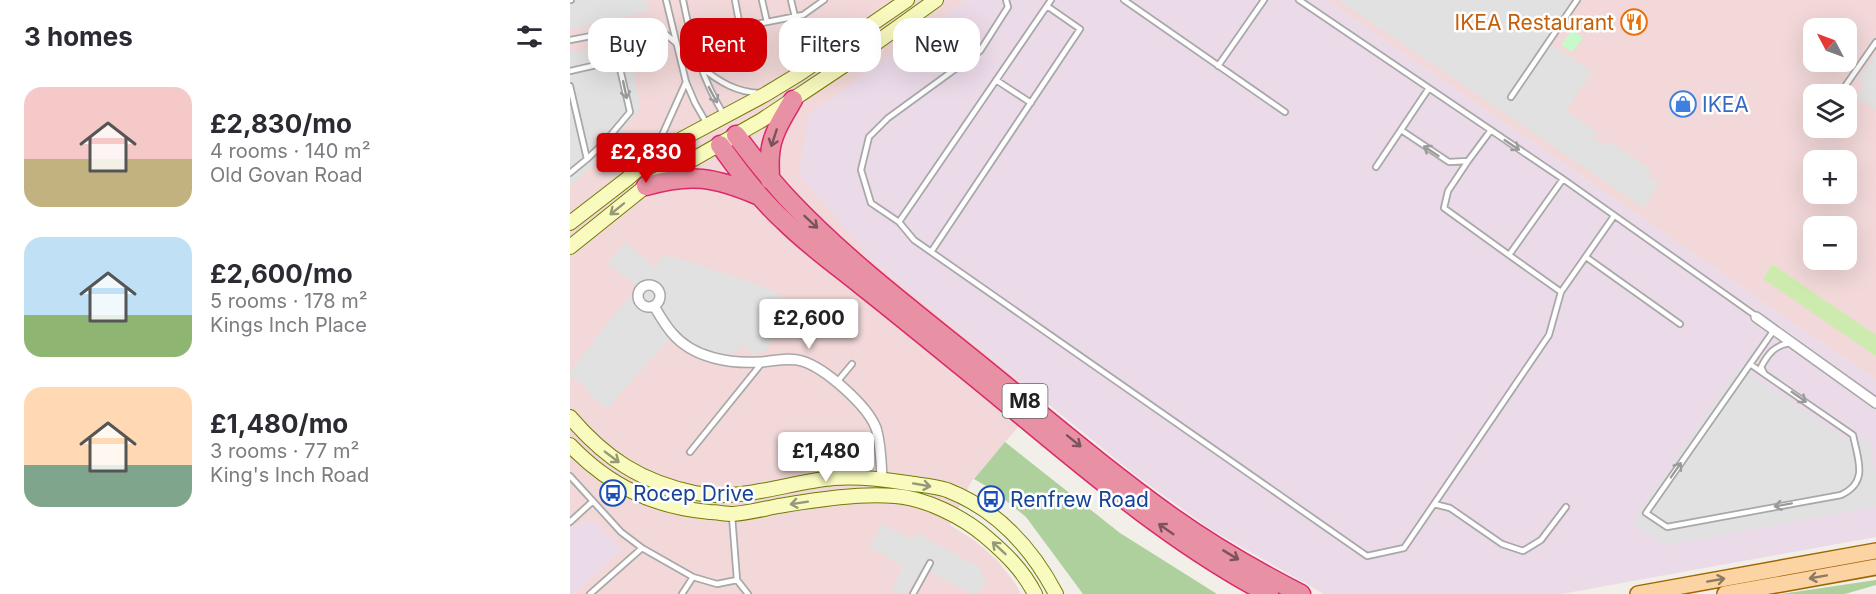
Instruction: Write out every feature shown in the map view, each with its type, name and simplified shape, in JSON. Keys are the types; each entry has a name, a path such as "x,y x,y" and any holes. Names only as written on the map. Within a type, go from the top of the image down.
{"highway":[{"path":"770,180 772,142 778,125 793,100"},
{"name":"M8","path":"736,135 770,180 792,204 854,261 1122,480 1209,542 1301,594"},
{"name":"M8","path":"720,145 761,197 822,256 865,288 1121,496 1209,559 1269,594"},
{"name":"M8","path":"646,186 668,180 694,177 730,184 761,197"}],"main road":[{"path":"1638,594 1876,551"},
{"path":"1725,594 1876,567"}],"street":[{"path":"570,223 651,158 707,124 766,94 799,74 907,0"},
{"path":"570,247 646,186 720,145 793,100 936,0"},
{"path":"724,116 736,135"},
{"path":"707,124 720,145"},
{"path":"654,306 673,335 687,347 704,354 727,362 762,362 779,359 802,361 828,375 853,396 875,427 882,478"},
{"path":"1756,317 1876,403"},
{"path":"570,417 598,446 620,464 652,481 697,493 732,495 834,478 882,478 945,489 983,508 1013,534 1037,560 1056,594"},
{"path":"570,445 591,466 610,480 651,500 695,511 732,514 842,496 897,495 935,506 972,524 1001,549 1019,568 1035,594"}],"lane":[{"path":"666,0 686,82 707,124"},
{"path":"682,0 686,18"},
{"path":"735,0 738,18"},
{"path":"762,0 766,18"},
{"path":"791,0 795,17"},
{"path":"767,22 803,15 818,2 824,0"},
{"path":"1006,0 1008,7 980,51 888,118 869,137 861,170 871,203 899,222 914,240 1367,556 1404,548 1548,335 1561,292 1614,216"},
{"path":"899,222 1051,0"},
{"path":"1124,0 1285,112"},
{"path":"1218,66 1264,0"},
{"path":"1299,0 1563,179 1756,317"},
{"path":"1511,97 1577,0"},
{"path":"931,252 1080,29 1047,6"},
{"path":"570,40 638,27 662,31 676,43"},
{"path":"1847,84 1876,42"},
{"path":"570,71 618,60 630,112 604,143 570,173"},
{"path":"702,72 724,116"},
{"path":"707,72 731,88 748,93 766,94"},
{"path":"996,80 1031,103"},
{"path":"651,158 686,82"},
{"path":"570,86 587,159"},
{"path":"1376,166 1429,88"},
{"path":"1401,130 1449,162 1468,161"},
{"path":"1491,130 1448,191 1443,208 1561,292"},
{"path":"1509,255 1563,179"},
{"path":"1586,257 1680,324"},
{"path":"1750,364 1853,435 1859,470 1858,481 1851,490 1841,495 1667,527 1647,513 1750,364 1774,330"},
{"path":"1764,373 1761,367 1774,348 1792,343"},
{"path":"690,452 762,362"},
{"path":"837,382 852,364"},
{"path":"570,476 621,532 642,548 693,577 717,584 737,580"},
{"path":"570,522 593,501"},
{"path":"1434,504 1450,508 1502,544 1523,551 1541,540 1566,507"},
{"path":"732,514 737,580 748,594"},
{"path":"590,594 642,548"},
{"path":"913,594 930,563"},
{"path":"682,594 693,577"}],"shaded area":[{"path":"570,0 966,0 941,18 893,18 893,53 881,62 881,18 779,18 779,72 867,72 808,115 873,261 1042,399 971,482 950,525 975,541 997,560 1021,594 574,594 622,549 584,522 572,527 570,525"},
{"path":"570,0 646,0 648,11 619,18 588,18 588,26 570,30"},
{"path":"966,0 1327,0 1876,380 1876,537 1561,594 1324,594 1210,529 1134,474 873,261 799,175 808,115 867,72 881,72 881,62 893,53 893,72 980,72 980,18 941,18"},
{"path":"1327,0 1876,0 1876,380"},
{"path":"1338,0 1581,0 1551,44 1592,72 1566,111 1598,133 1594,139 1605,146 1609,141 1652,170 1648,176 1659,183 1644,208"},
{"path":"588,49 588,72 634,72 640,109 592,167 570,187 570,53"},
{"path":"1876,53 1876,110 1857,97 1864,85 1858,80"},
{"path":"625,243 655,267 664,255 703,266 771,290 792,302 789,305 795,310 764,352 754,354 742,345 735,353 726,353 718,364 668,340 608,408 593,399 589,391 570,375 570,371 637,287 608,263"},
{"path":"1739,367 1851,442 1869,440 1876,475 1876,507 1666,545 1632,523"},
{"path":"595,521 622,549 574,594 570,594 570,525 572,527 584,522"},
{"path":"882,524 913,540 917,533 982,569 980,574 987,579 978,594 971,594 922,567 907,594 892,592 902,566 870,547"}],"green space":[{"path":"1572,30 1583,38 1572,52 1561,45"},
{"path":"1772,264 1876,335 1876,356 1763,279"},
{"path":"1005,442 1120,533 1217,594 1083,594 1026,517 993,490 974,479"},
{"path":"1876,580 1876,585 1845,594 1781,594"}],"place":[{"name":"IKEA Restaurant","path":"1634,22"},
{"name":"IKEA","path":"1683,104"},
{"name":"Rocep Drive","path":"613,493"},
{"name":"Renfrew Road","path":"991,499"}]}
